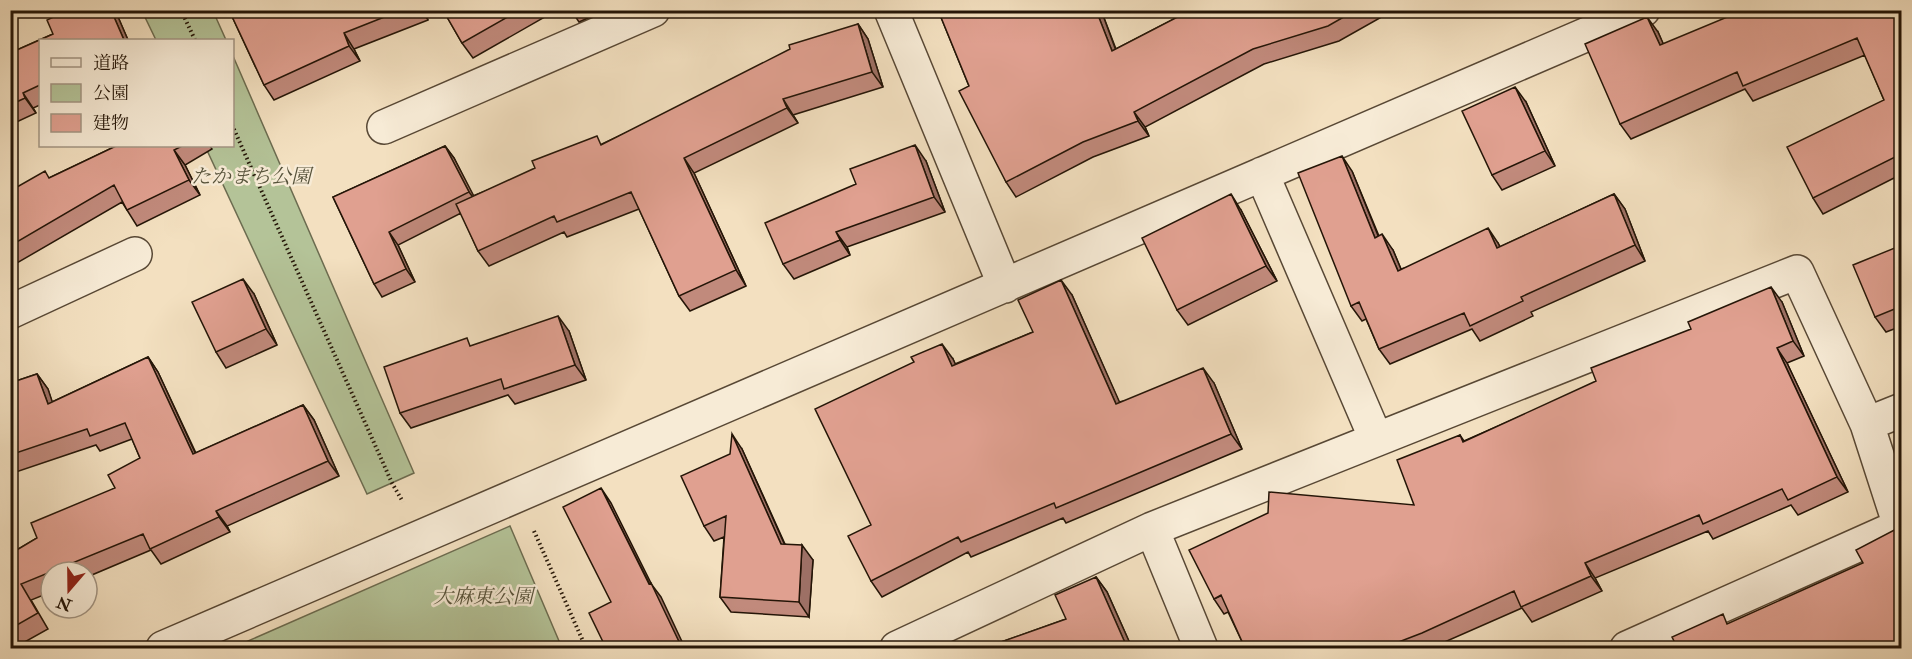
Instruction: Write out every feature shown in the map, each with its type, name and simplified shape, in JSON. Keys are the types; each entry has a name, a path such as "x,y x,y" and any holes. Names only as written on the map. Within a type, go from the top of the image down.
{"street":[{"path":"384,127 653,10"},
{"path":"891,10 1005,286"},
{"path":"164,648 1643,10"},
{"path":"1262,174 1376,440"},
{"path":"10,312 135,254"},
{"path":"897,648 1152,529 1797,272 1867,424 1900,526 1626,648"},
{"path":"1867,424 1902,410"},
{"path":"1152,529 1201,648"}],"path":[{"path":"181,10 195,39"},
{"path":"234,129 392,483 422,537"},
{"path":"518,496 586,648"}],"green space":[{"path":"142,11 213,11 226,39 156,39"},
{"name":"たかまち公園","path":"234,58 414,473 367,494 205,147 234,147"},
{"name":"大麻東公園","path":"510,526 562,648 232,648"}],"building":[{"path":"68,10 111,10 124,39 42,39 53,34 47,20"},
{"path":"229,10 402,10 344,33 349,46 264,85"},
{"path":"443,10 520,10 462,43"},
{"path":"938,10 1096,10 1112,51 1191,10 1356,10 1328,26 1253,49 1134,112 1138,121 1083,142 1006,182 959,91 969,86"},
{"path":"1744,10 1902,10 1902,162 1899,155 1813,198 1787,147 1884,100 1857,38 1743,86 1737,72 1620,124 1585,44 1647,17 1660,45"},
{"path":"858,24 872,72 783,99 787,108 684,158 736,270 679,296 631,192 557,222 554,216 478,251 456,204 535,168 532,161 597,136 601,145 790,49 789,45"},
{"path":"39,40 39,85 23,93 25,98 10,105 10,53"},
{"path":"1515,87 1545,151 1492,175 1462,111"},
{"path":"915,145 934,197 836,232 840,240 783,264 765,223 856,184 850,169"},
{"path":"445,146 469,192 389,232 406,269 374,284 333,197"},
{"path":"114,147 180,147 174,150 189,180 127,210 114,185 10,246 10,191 45,171 49,178"},
{"path":"1342,156 1375,238 1382,234 1398,271 1488,228 1497,248 1614,194 1635,245 1521,297 1523,301 1470,326 1464,313 1379,349 1359,302 1351,306 1298,173"},
{"path":"1231,194 1266,266 1177,310 1142,238"},
{"path":"1902,245 1902,306 1875,317 1853,265"},
{"path":"243,279 266,329 216,352 192,302"},
{"path":"1061,280 1116,404 1203,368 1231,434 1056,508 1054,503 961,542 958,537 871,581 848,536 871,525 815,409 914,362 911,357 942,344 952,366 1033,332 1018,300"},
{"path":"1771,287 1793,341 1777,348 1837,477 1788,500 1782,489 1703,524 1699,515 1585,563 1591,576 1521,607 1514,591 1422,633 1383,648 1245,648 1221,595 1214,599 1189,550 1268,513 1269,492 1414,505 1397,460 1460,435 1463,442 1596,381 1591,368 1691,329 1688,322"},
{"path":"558,316 575,365 504,389 501,379 400,413 384,367 467,338 470,346"},
{"path":"148,357 193,454 303,405 328,461 216,511 219,517 150,549 143,534 80,560 39,560 39,577 21,584 38,613 10,629 10,554 37,538 31,523 115,488 108,475 140,458 125,423 90,436 87,429 10,455 10,383 37,374 48,404"},
{"path":"732,434 781,544 802,545 799,602 720,597 726,516 704,526 681,476 730,454"},
{"path":"601,488 682,648 606,648 589,613 611,602 563,507"},
{"path":"1902,526 1902,648 1662,648 1675,643 1672,637 1723,614 1727,624 1863,563 1856,550"},
{"path":"1096,577 1126,645 1118,648 984,648 1066,619 1055,595"}]}
